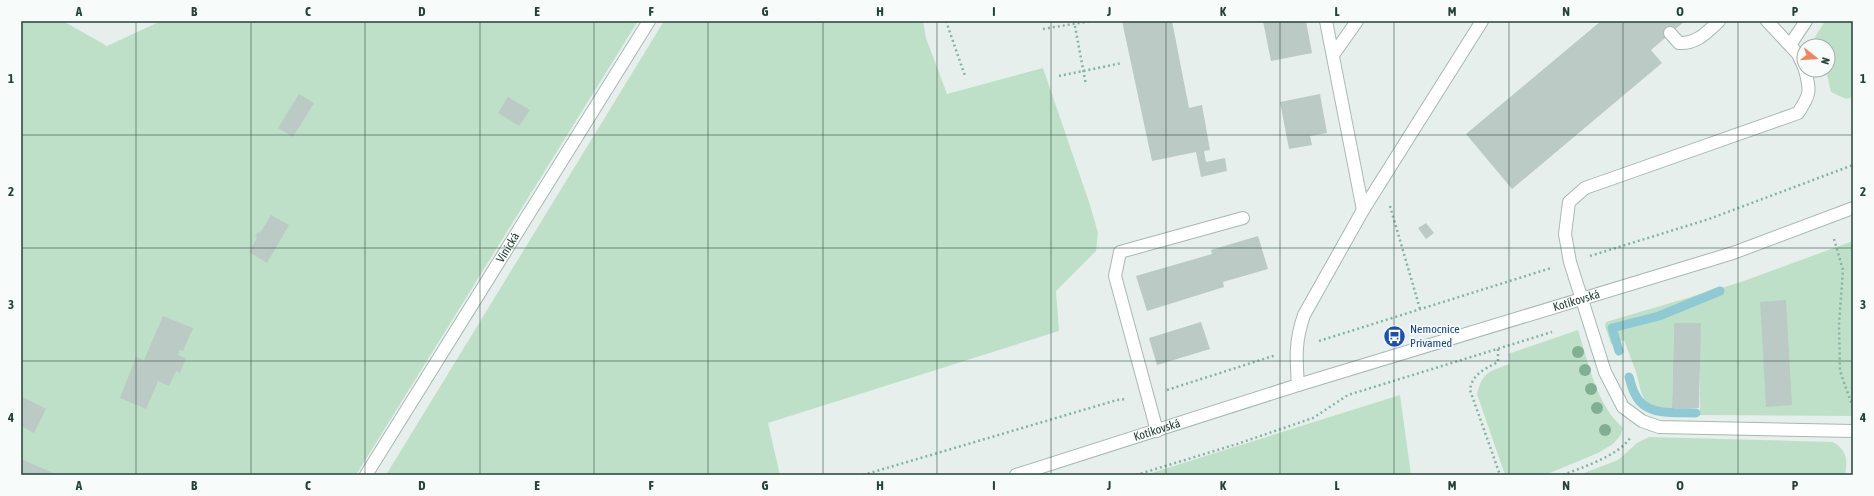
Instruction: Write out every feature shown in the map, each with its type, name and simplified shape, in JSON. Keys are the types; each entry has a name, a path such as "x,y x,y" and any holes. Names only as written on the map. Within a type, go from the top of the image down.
{"street":[{"name":"Vinická","path":"366,475 649,21"},
{"path":"1326,21 1363,210"},
{"path":"1333,55 1357,21"},
{"path":"1298,385 1296,349 1299,331 1304,315 1363,210 1482,21"},
{"path":"1670,33 1679,43 1687,43 1697,40 1719,21"},
{"path":"1768,21 1796,52"},
{"path":"1790,45 1806,21"},
{"path":"1808,78 1810,86 1806,101 1798,113 1585,188 1569,202 1565,234 1570,262 1605,372 1622,407 1642,421 1659,426 1853,431"},
{"name":"Kotíkovská","path":"1016,475 1298,385 1733,253 1853,208"},
{"path":"1157,431 1115,276 1120,252 1243,218"}],"path":[{"path":"946,21 965,76"},
{"path":"1043,29 1091,21"},
{"path":"1074,23 1086,84"},
{"path":"1059,76 1122,63"},
{"path":"863,475 1117,400 1148,397 1420,309 1709,219 1853,165"},
{"path":"1383,179 1420,309"},
{"path":"1827,242 1841,237"},
{"path":"1834,239 1843,270 1839,324 1840,371 1853,408"},
{"path":"1136,475 1237,444 1313,418 1348,395 1589,321"},
{"path":"1498,349 1498,362 1481,371 1471,380 1470,390 1500,475"},
{"path":"1563,475 1603,458 1626,444 1642,421"}],"green space":[{"path":"21,21 63,21 107,46 161,21 638,21 356,475 21,475"},
{"path":"664,21 923,21 926,38 947,94 1043,68 1090,205 1098,233 1096,251 1056,291 1059,331 768,423 780,475 386,475"},
{"path":"1825,21 1853,21 1853,97 1846,99 1831,92 1828,78 1836,78 1836,38 1814,38"},
{"path":"1853,241 1853,416 1700,415 1700,323 1674,323 1672,408 1654,406 1648,403 1642,394 1636,372 1624,340 1611,344 1605,326 1606,322 1738,283"},
{"path":"1578,330 1594,383 1606,407 1623,428 1620,436 1613,444 1598,453 1545,475 1505,475 1477,394 1479,386 1488,373 1510,364 1508,354"},
{"path":"1400,395 1411,475 1145,475"},
{"path":"1649,437 1833,442 1844,452 1846,460 1845,475 1579,475 1618,460 1637,443"}],"building":[{"path":"1122,21 1172,21 1189,108 1202,105 1210,150 1204,151 1206,162 1225,158 1227,171 1201,177 1196,152 1152,161"},
{"path":"1263,21 1306,21 1312,53 1271,61"},
{"path":"1601,21 1685,21 1651,50 1662,63 1512,189 1466,134"},
{"path":"299,94 314,103 293,137 278,128"},
{"path":"1320,94 1327,133 1310,136 1312,145 1289,149 1280,102"},
{"path":"508,97 530,110 519,126 498,113"},
{"path":"271,215 289,225 267,263 249,252 257,238 255,236 258,232 260,233"},
{"path":"1426,223 1434,233 1426,239 1418,228"},
{"path":"1258,236 1268,269 1223,282 1224,287 1147,311 1136,276 1212,254 1211,250"},
{"path":"1786,300 1792,405 1766,407 1760,302"},
{"path":"163,316 193,328 183,351 180,350 178,355 186,358 180,373 176,371 169,386 158,381 146,409 120,398 136,357 144,360"},
{"path":"1201,322 1210,349 1157,365 1149,338"},
{"path":"1674,323 1701,323 1699,408 1672,408"},
{"path":"21,396 46,409 34,433 21,426"},
{"path":"21,459 58,475 21,475"}],"waterway":[{"path":"1619,351 1612,328 1659,316 1720,291"},
{"path":"1629,377 1635,394 1646,407 1662,412 1696,413"}],"place":[{"name":"Nemocnice Privamed","path":"1394,336"}]}
